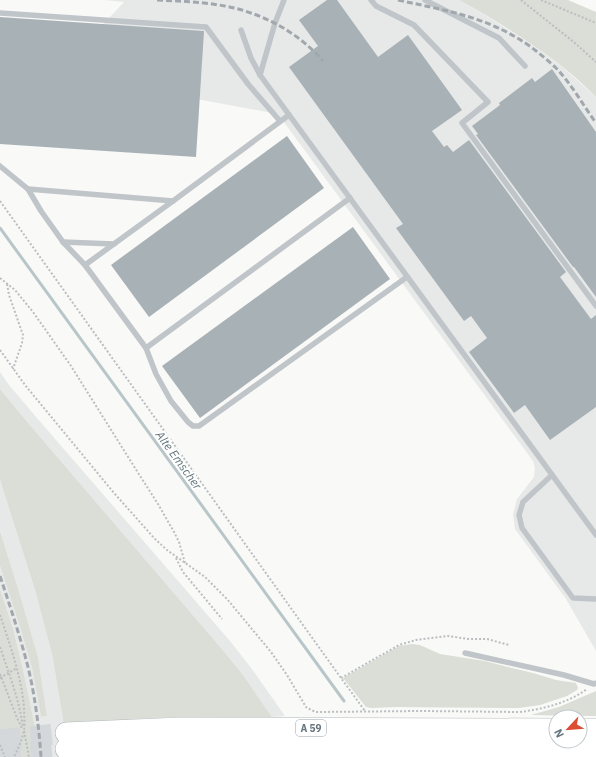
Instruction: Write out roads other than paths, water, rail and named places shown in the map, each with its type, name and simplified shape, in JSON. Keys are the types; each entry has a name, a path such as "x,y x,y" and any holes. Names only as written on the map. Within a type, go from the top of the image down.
{"highway":[{"name":"A 59","path":"548,729 180,728 66,741 166,747 548,748"}],"lane":[{"path":"260,75 275,23 284,0"},
{"path":"371,0 376,6 414,25 488,102 462,123 596,306"},
{"path":"425,0 499,38 525,66"},
{"path":"0,12 206,27 248,84 280,121"},
{"path":"241,30 251,58 260,75 596,535"},
{"path":"85,265 289,114"},
{"path":"0,166 28,189 41,211 63,242 85,265 146,348 156,374 171,401 193,426 199,426 407,277"},
{"path":"28,189 173,201"},
{"path":"146,348 350,198"},
{"path":"63,242 114,244"},
{"path":"552,474 523,502 519,515 522,528 572,598 596,599"},
{"path":"465,653 595,683"}],"waterway":[{"name":"Alte Emscher","path":"0,228 344,701"}],"tunnel":[{"path":"0,740 66,733"},
{"path":"0,755 66,749"}],"railway":[{"path":"157,0 225,6 252,13 291,33 302,41 323,61"},
{"path":"398,0 468,16 515,37 531,47 557,69 573,88 596,123"},
{"path":"0,576 25,655 36,712 41,757"}]}
